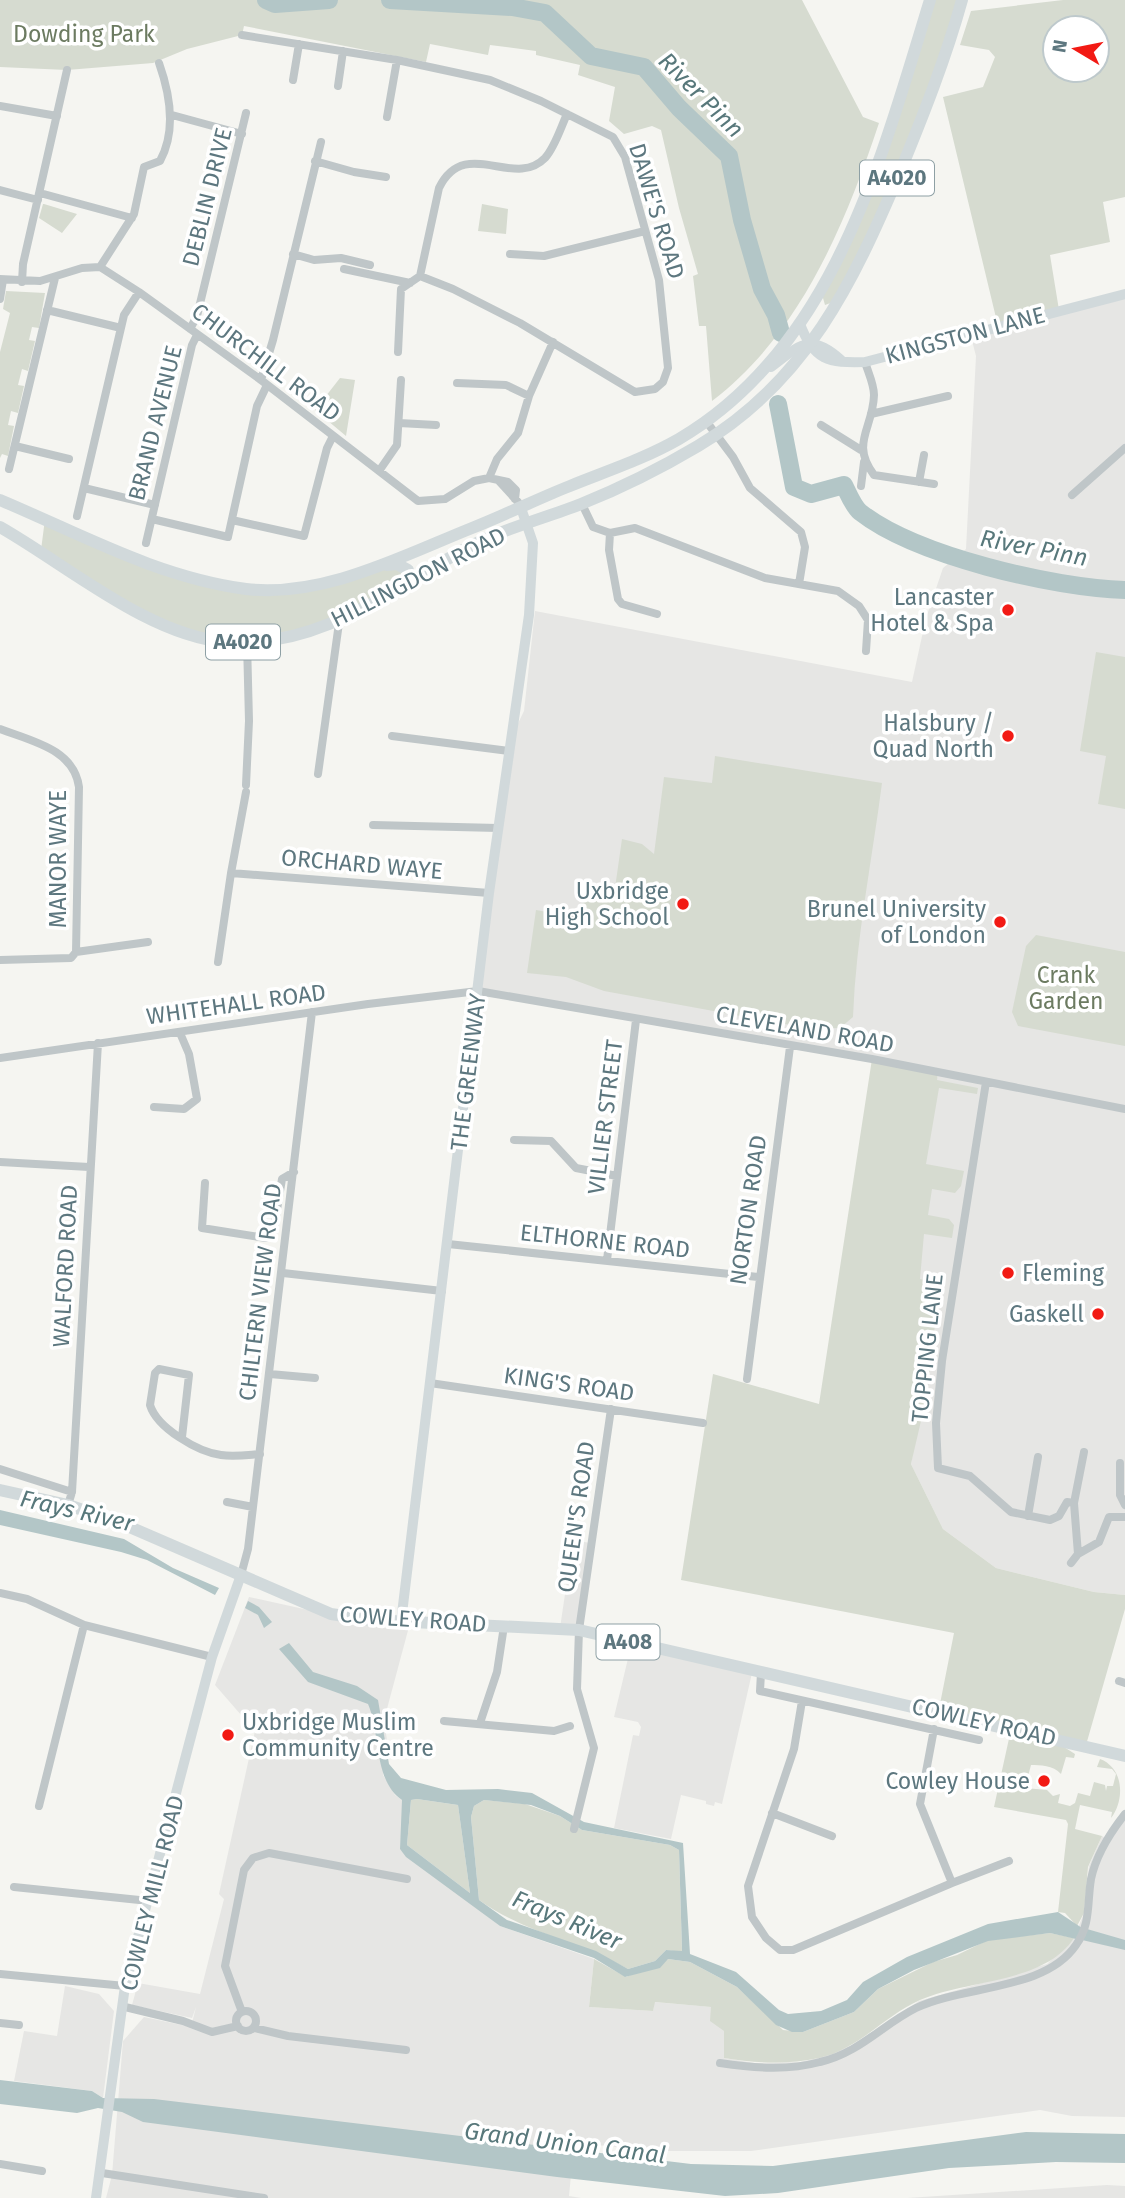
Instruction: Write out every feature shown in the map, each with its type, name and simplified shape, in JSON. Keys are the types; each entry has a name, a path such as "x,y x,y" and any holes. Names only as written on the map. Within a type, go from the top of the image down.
{"main road":[{"name":"A4020","path":"761,372 800,324 821,291 852,229 890,131 930,0"},
{"name":"A4020","path":"809,346 864,257 914,137 962,0"},
{"name":"HILLINGDON ROAD","path":"0,527 142,615 195,637 247,642 339,623 399,591 466,549 528,522 582,504 638,478 716,434 780,382 809,346"},
{"name":"HILLINGDON ROAD","path":"0,500 113,551 185,578 248,589 299,589 376,567 518,503 624,466 678,439 706,421 761,372"},
{"name":"A4020","path":"376,567 397,564 408,570 409,581 399,591"},
{"name":"COWLEY ROAD","path":"0,1490 70,1498 118,1522 331,1614 401,1622 579,1630 1125,1756"}],"street":[{"name":"DAWE'S ROAD","path":"242,35 397,60 489,80 593,125 618,141 659,280 668,352 666,377 660,386 649,392 631,390 553,342"},
{"path":"293,80 299,44"},
{"path":"338,86 343,51"},
{"path":"387,117 397,60"},
{"path":"0,299 1,280 22,282 55,278 82,268 100,267 138,206 144,167 162,157 172,115 159,63"},
{"path":"22,282 23,264 67,70"},
{"path":"0,106 57,116"},
{"name":"DEBLIN DRIVE","path":"190,329 197,316 246,113"},
{"path":"398,352 401,289 419,276 439,188 449,173 458,166 473,163 520,168 534,166 549,154 567,114"},
{"path":"172,115 242,134"},
{"path":"321,142 232,520 304,536 327,448 333,436"},
{"path":"315,161 354,172 362,171 386,177"},
{"path":"0,190 132,218"},
{"path":"510,254 544,256 645,231"},
{"path":"293,254 314,260 341,258 370,265"},
{"name":"CHURCHILL ROAD","path":"100,267 139,292 264,383 418,500 445,499 474,481 489,478"},
{"path":"344,269 410,283"},
{"path":"419,276 453,289 553,342 529,396 519,433 497,459 489,478 499,481 518,503"},
{"path":"9,469 55,278"},
{"path":"77,516 124,315 139,292"},
{"name":"KINGSTON LANE","path":"809,346 818,355 843,362 865,362 1125,294"},
{"path":"47,310 121,328"},
{"path":"761,372 796,346 809,346 800,324"},
{"name":"BRAND AVENUE","path":"146,543 197,335"},
{"path":"861,486 864,462 861,450 874,392 865,362"},
{"path":"380,471 397,445 401,380"},
{"path":"457,383 506,385 529,396"},
{"path":"871,414 948,396"},
{"path":"706,421 750,488 801,532 805,547 799,584"},
{"path":"399,422 436,425"},
{"path":"821,425 861,450"},
{"path":"15,446 69,459"},
{"path":"1072,495 1125,448"},
{"path":"919,482 924,456"},
{"path":"864,462 874,475 934,484"},
{"path":"84,488 155,505"},
{"name":"THE GREENWAY","path":"401,1622 449,1244 489,893 531,590 533,543 528,522 518,503"},
{"path":"582,504 593,527 610,533 635,528 765,578 838,591 859,606 870,628 866,650"},
{"name":"BRAND AVENUE","path":"152,519 228,537 232,520"},
{"path":"610,533 609,550 618,599 622,604 657,614"},
{"path":"318,774 339,623"},
{"path":"218,962 246,788 249,732 247,642"},
{"name":"MANOR WAYE","path":"0,729 57,751 77,774 76,952 71,958 0,960"},
{"path":"392,736 509,751"},
{"path":"373,825 498,828"},
{"name":"ORCHARD WAYE","path":"231,873 489,893"},
{"name":"MANOR WAYE","path":"76,952 148,942"},
{"name":"WHITEHALL ROAD","path":"0,1058 312,1012 478,991"},
{"name":"CLEVELAND ROAD","path":"478,991 1125,1109"},
{"name":"CHILTERN VIEW ROAD","path":"241,1575 253,1507 283,1273 312,1012"},
{"name":"VILLIER STREET","path":"607,1261 636,1020"},
{"path":"154,1107 184,1109 197,1098 189,1054 180,1033"},
{"name":"WALFORD ROAD","path":"70,1498 98,1043"},
{"name":"NORTON ROAD","path":"747,1378 758,1277 790,1047"},
{"name":"TOPPING LANE","path":"986,1082 942,1361 936,1423 938,1468 970,1476 1011,1512 1028,1516"},
{"path":"514,1140 551,1141 576,1168 617,1176"},
{"path":"0,1162 89,1167"},
{"path":"205,1182 202,1228 266,1238 274,1234 282,1180 294,1172"},
{"name":"ELTHORNE ROAD","path":"449,1244 758,1277"},
{"path":"283,1273 442,1291"},
{"path":"182,1437 190,1375 159,1368 155,1373 150,1407 162,1423 182,1437 216,1454 260,1454"},
{"path":"270,1374 315,1378"},
{"name":"KING'S ROAD","path":"430,1383 703,1423"},
{"name":"QUEEN'S ROAD","path":"574,1829 594,1748 576,1689 579,1630 611,1409"},
{"path":"1078,1554 1074,1503 1084,1452"},
{"path":"1038,1457 1028,1516 1050,1520 1059,1516 1067,1503 1074,1503"},
{"path":"1120,1463 1120,1495 1125,1505"},
{"path":"0,1469 70,1498"},
{"path":"227,1502 253,1507"},
{"path":"1071,1563 1078,1554 1099,1542 1109,1517 1125,1517"},
{"name":"COWLEY MILL ROAD","path":"96,2198 102,2173 110,2094 125,2007 125,1986 212,1657 241,1575"},
{"path":"0,1593 27,1599 84,1625 212,1657"},
{"path":"39,1806 84,1625"},
{"path":"480,1723 497,1672 504,1626"},
{"name":"COWLEY ROAD","path":"761,1673 760,1691 979,1740"},
{"path":"802,1701 794,1749 751,1875 747,1897 757,1925 780,1950 793,1950 1009,1861"},
{"path":"957,1734 961,1716"},
{"path":"444,1721 554,1731 570,1726"},
{"path":"934,1729 920,1804 952,1883"},
{"path":"772,1813 832,1836"},
{"path":"720,2063 758,2068 822,2062 862,2046 896,2019 935,2000 1049,1970 1077,1943 1087,1924 1095,1865 1110,1834 1125,1814"},
{"path":"242,2012 225,1966 244,1870 253,1858 265,1853 280,1855 407,1879"},
{"path":"14,1887 149,1901"},
{"path":"0,1974 125,1986"},
{"path":"125,2007 183,2021 212,2032 238,2026 247,2031 254,2028 288,2036 406,2050"},
{"path":"238,2026 236,2020 242,2012"},
{"path":"242,2012 254,2015 254,2028"},
{"path":"0,2023 19,2025"},
{"path":"0,2164 42,2171"},
{"path":"102,2173 264,2198"}],"shaded area":[{"name":"Brunel University of London","path":"1125,296 1125,1595 1094,1592 996,1568 943,1529 911,1464 916,1434 911,1244 938,1072 478,991 510,740 524,711 535,611 912,682 926,618 943,568 966,549 976,356 970,333"},
{"path":"0,1510 124,1539 173,1568 219,1588 215,1595 147,1560 0,1525"},
{"path":"573,1540 590,1543 577,1629 560,1628"},
{"path":"249,1597 331,1615 410,1623 384,1720 388,1747 383,1775 395,1795 402,1800 400,1849 500,1926 594,1959 589,2007 653,2011 654,2002 712,2007 724,2031 724,2058 755,2063 800,2062 822,2057 855,2044 919,2001 1047,1964 1074,1938 1084,1913 1089,1866 1102,1836 1108,1840 1125,1816 1125,2117 1072,2116 1040,2110 751,2151 662,2151 574,2143 569,2196 581,2198 106,2198 112,2175 123,2041 144,2017 191,2027 196,2007 192,2018 132,2005 138,1983 200,1994 224,1899 219,1894 255,1731 215,1685"},
{"path":"248,1601 259,1607 272,1622 264,1628 258,1615 245,1608"},
{"path":"289,1643 313,1672 357,1686 378,1700 389,1764 401,1778 446,1790 498,1789 532,1793 584,1822 683,1843 690,1954 736,1972 779,2010 788,2014 821,2011 847,2000 863,1982 907,1957 988,1924 1058,1912 1082,1928 1076,1939 1050,1933 988,1941 914,1970 878,1989 854,2012 803,2032 792,2032 776,2025 737,1987 690,1962 668,1959 660,1968 625,1977 594,1958 500,1926 406,1857 400,1849 402,1800 386,1781 368,1704 308,1682 279,1649","holes":["411,1800 458,1805 470,1893 407,1845","484,1800 531,1805 560,1816 582,1830 670,1845 679,1850 682,1951 666,1950 655,1961 628,1969 596,1951 507,1920 479,1900 471,1817 474,1806"]},
{"path":"631,1646 752,1673 722,1804 715,1802 714,1806 706,1804 706,1801 681,1795 671,1839 614,1828 633,1735 639,1736 641,1727 638,1722 614,1717"},
{"path":"1087,1929 1125,1940 1125,1950 1082,1940"},
{"path":"65,1986 99,1994 114,2011 103,2098 92,2091 14,2081 24,2031 57,2036"},
{"path":"0,2080 92,2091 103,2098 154,2099 691,2164 773,2166 1026,2132 1125,2134 1125,2163 1056,2162 949,2168 778,2193 725,2196 557,2177 143,2122 122,2112 98,2108 77,2113 0,2104"},
{"path":"1125,2186 1125,2198 907,2198"}],"green space":[{"name":"Dowding Park","path":"0,0 802,0 863,117 879,123 834,238 795,310 743,374 712,401 706,326 699,326 693,276 698,274 661,130 652,126 624,134 609,121 615,87 578,75 580,65 536,55 536,51 490,45 488,55 430,44 426,62 244,26 242,35 187,49 153,63 67,70 0,67"},
{"path":"930,0 962,0 914,137 841,299 825,305 821,291 852,229"},
{"path":"1063,0 1125,0 1125,197 1103,202 1110,242 1050,255 1059,310 998,326 943,97 983,87 995,57 989,50 960,45 971,11"},
{"path":"43,204 77,214 62,233 39,218"},
{"path":"482,204 508,209 506,234 478,231"},
{"path":"6,291 45,293 39,328 32,327 29,340 35,341 28,371 22,369 18,385 24,386 18,413 11,411 8,425 14,426 8,456 2,454 0,458 0,352 10,313 3,309"},
{"path":"340,378 355,380 346,436 315,410"},
{"path":"45,519 185,578 299,589 390,564 410,575 339,623 224,642 142,615 41,550"},
{"path":"1096,652 1125,657 1125,809 1098,804 1106,756 1080,751"},
{"path":"715,756 882,783 861,929 853,1017 840,1028 812,1029 604,991 566,977 527,973 536,910 570,916 586,899 613,902 622,839 642,844 654,854 664,777 712,783"},
{"name":"Crank Garden","path":"1036,935 1125,952 1125,1046 1018,1026 1012,1012 1026,946"},
{"path":"872,1059 938,1072 937,1080 978,1088 977,1094 939,1088 926,1164 964,1171 961,1186 955,1193 932,1189 928,1215 949,1219 954,1225 952,1238 924,1234 920,1279 939,1283 939,1289 927,1395 911,1464 943,1529 996,1568 1094,1592 1125,1595 1125,1609 1086,1745 939,1709 954,1633 681,1580 713,1374 819,1404"},
{"path":"1010,1734 1064,1747 1075,1754 1074,1758 1066,1757 1061,1774 1050,1767 1031,1765 1025,1788 1047,1790 1053,1796 1060,1794 1058,1803 1070,1806 1075,1803 1078,1793 1090,1796 1094,1782 1105,1785 1106,1791 1107,1786 1113,1786 1116,1774 1112,1769 1097,1767 1100,1759 1114,1769 1118,1777 1119,1802 1111,1818 1112,1812 1080,1805 1075,1829 1102,1836 1088,1867 1084,1913 1077,1926 1065,1913 1058,1912 1068,1824 1066,1820 994,1807"},
{"path":"411,1800 458,1805 470,1893 407,1845"},
{"path":"484,1800 525,1804 560,1816 582,1830 670,1845 679,1850 682,1952 666,1950 655,1961 628,1969 515,1921 479,1900 471,1817 474,1806"},
{"path":"1050,1933 1074,1938 1061,1953 1044,1964 1024,1972 920,2000 833,2054 795,2062 724,2058 724,2031 710,2021 711,2007 655,2002 653,2011 589,2007 594,1959 626,1977 668,1959 690,1962 737,1987 783,2030 803,2032 854,2012 878,1989 933,1962 957,1955 988,1940"}],"waterway":[{"name":"River Pinn","path":"266,0 275,4 329,0"},
{"name":"River Pinn","path":"390,0 512,7 545,13 591,56 644,67 679,108 729,156 742,220 762,289 776,315 781,333"},
{"name":"River Pinn","path":"778,404 794,487 811,494 844,485 860,512 885,528 915,542 987,567 1062,583 1125,590"}],"place":[{"name":"Lancaster Hotel & Spa","path":"1008,610"},
{"name":"Halsbury / Quad North","path":"1008,736"},
{"name":"Uxbridge High School","path":"683,904"},
{"name":"Brunel University of London","path":"1000,922"},
{"name":"Fleming","path":"1008,1273"},
{"name":"Gaskell","path":"1098,1314"},
{"name":"Uxbridge Muslim Community Centre","path":"228,1735"},
{"name":"Cowley House","path":"1044,1781"}],"water label":[{"name":"Frays River","path":"77,1511"},
{"name":"Frays River","path":"567,1920"},
{"name":"Grand Union Canal","path":"565,2143"}]}
